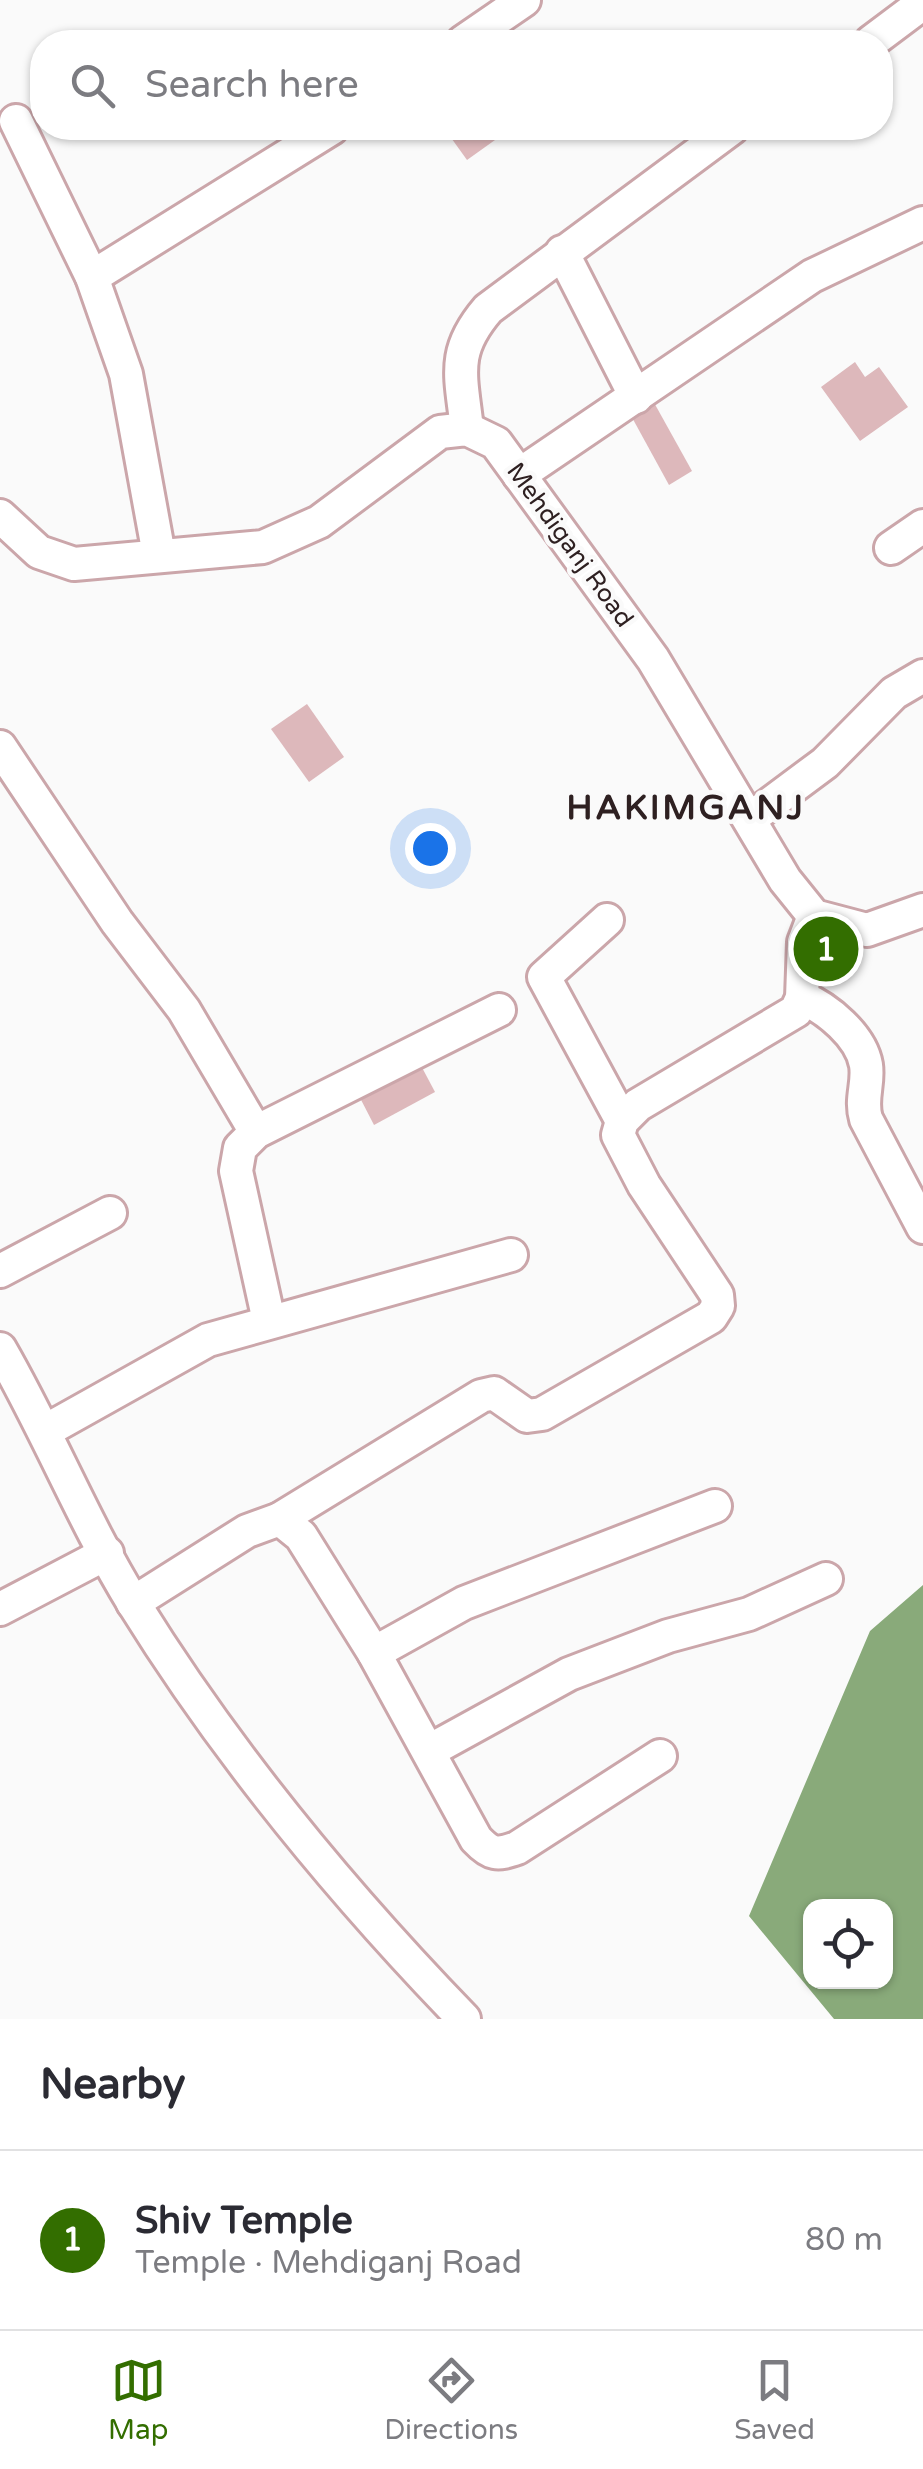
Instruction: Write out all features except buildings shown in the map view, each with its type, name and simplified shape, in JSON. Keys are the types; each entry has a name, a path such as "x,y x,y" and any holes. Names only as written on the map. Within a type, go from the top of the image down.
{"street":[{"path":"480,30 524,0"},
{"path":"887,30 923,3"},
{"path":"16,121 92,276 126,374 159,555"},
{"path":"92,276 313,140"},
{"path":"3,526 55,561 74,564 263,547 320,522 440,432 467,429 459,355 468,333 488,308 716,140"},
{"path":"519,475 812,276 923,223"},
{"path":"562,252 636,396"},
{"name":"Mehdiganj Road","path":"467,429 496,442 653,659 785,880 814,916"},
{"path":"891,548 923,526"},
{"path":"751,818 825,763 894,693 923,676"},
{"path":"0,747 117,922 184,1010 256,1132"},
{"path":"133,1602 248,1531 280,1519 480,1396 494,1393 528,1416 542,1414 711,1317 717,1295 644,1185 618,1135 622,1121 638,1105 785,1020 802,998 801,958 814,916 840,927 867,930 923,910"},
{"path":"607,920 544,977 622,1121"},
{"path":"802,998 831,1014 861,1053 866,1068 861,1102 866,1118 923,1227"},
{"path":"268,1321 236,1171 240,1148 256,1132 499,1010"},
{"path":"0,1271 110,1213"},
{"path":"47,1430 208,1340 512,1255"},
{"path":"0,1349 10,1388 47,1430 133,1602 294,1828 464,2019"},
{"path":"374,1652 464,1604 715,1506"},
{"path":"280,1519 301,1536 374,1652 476,1839 488,1852 499,1855 660,1756"},
{"path":"0,1609 107,1553"},
{"path":"428,1751 569,1674 668,1636 749,1614 826,1579"}],"shaded area":[{"path":"923,1585 923,2019 834,2019 809,1989 893,1989 893,1899 803,1899 803,1981 749,1916 870,1631"}],"place":[{"name":"Shiv Temple","path":"826,949"}],"district":[{"name":"HAKIMGANJ","path":"686,808"}]}
